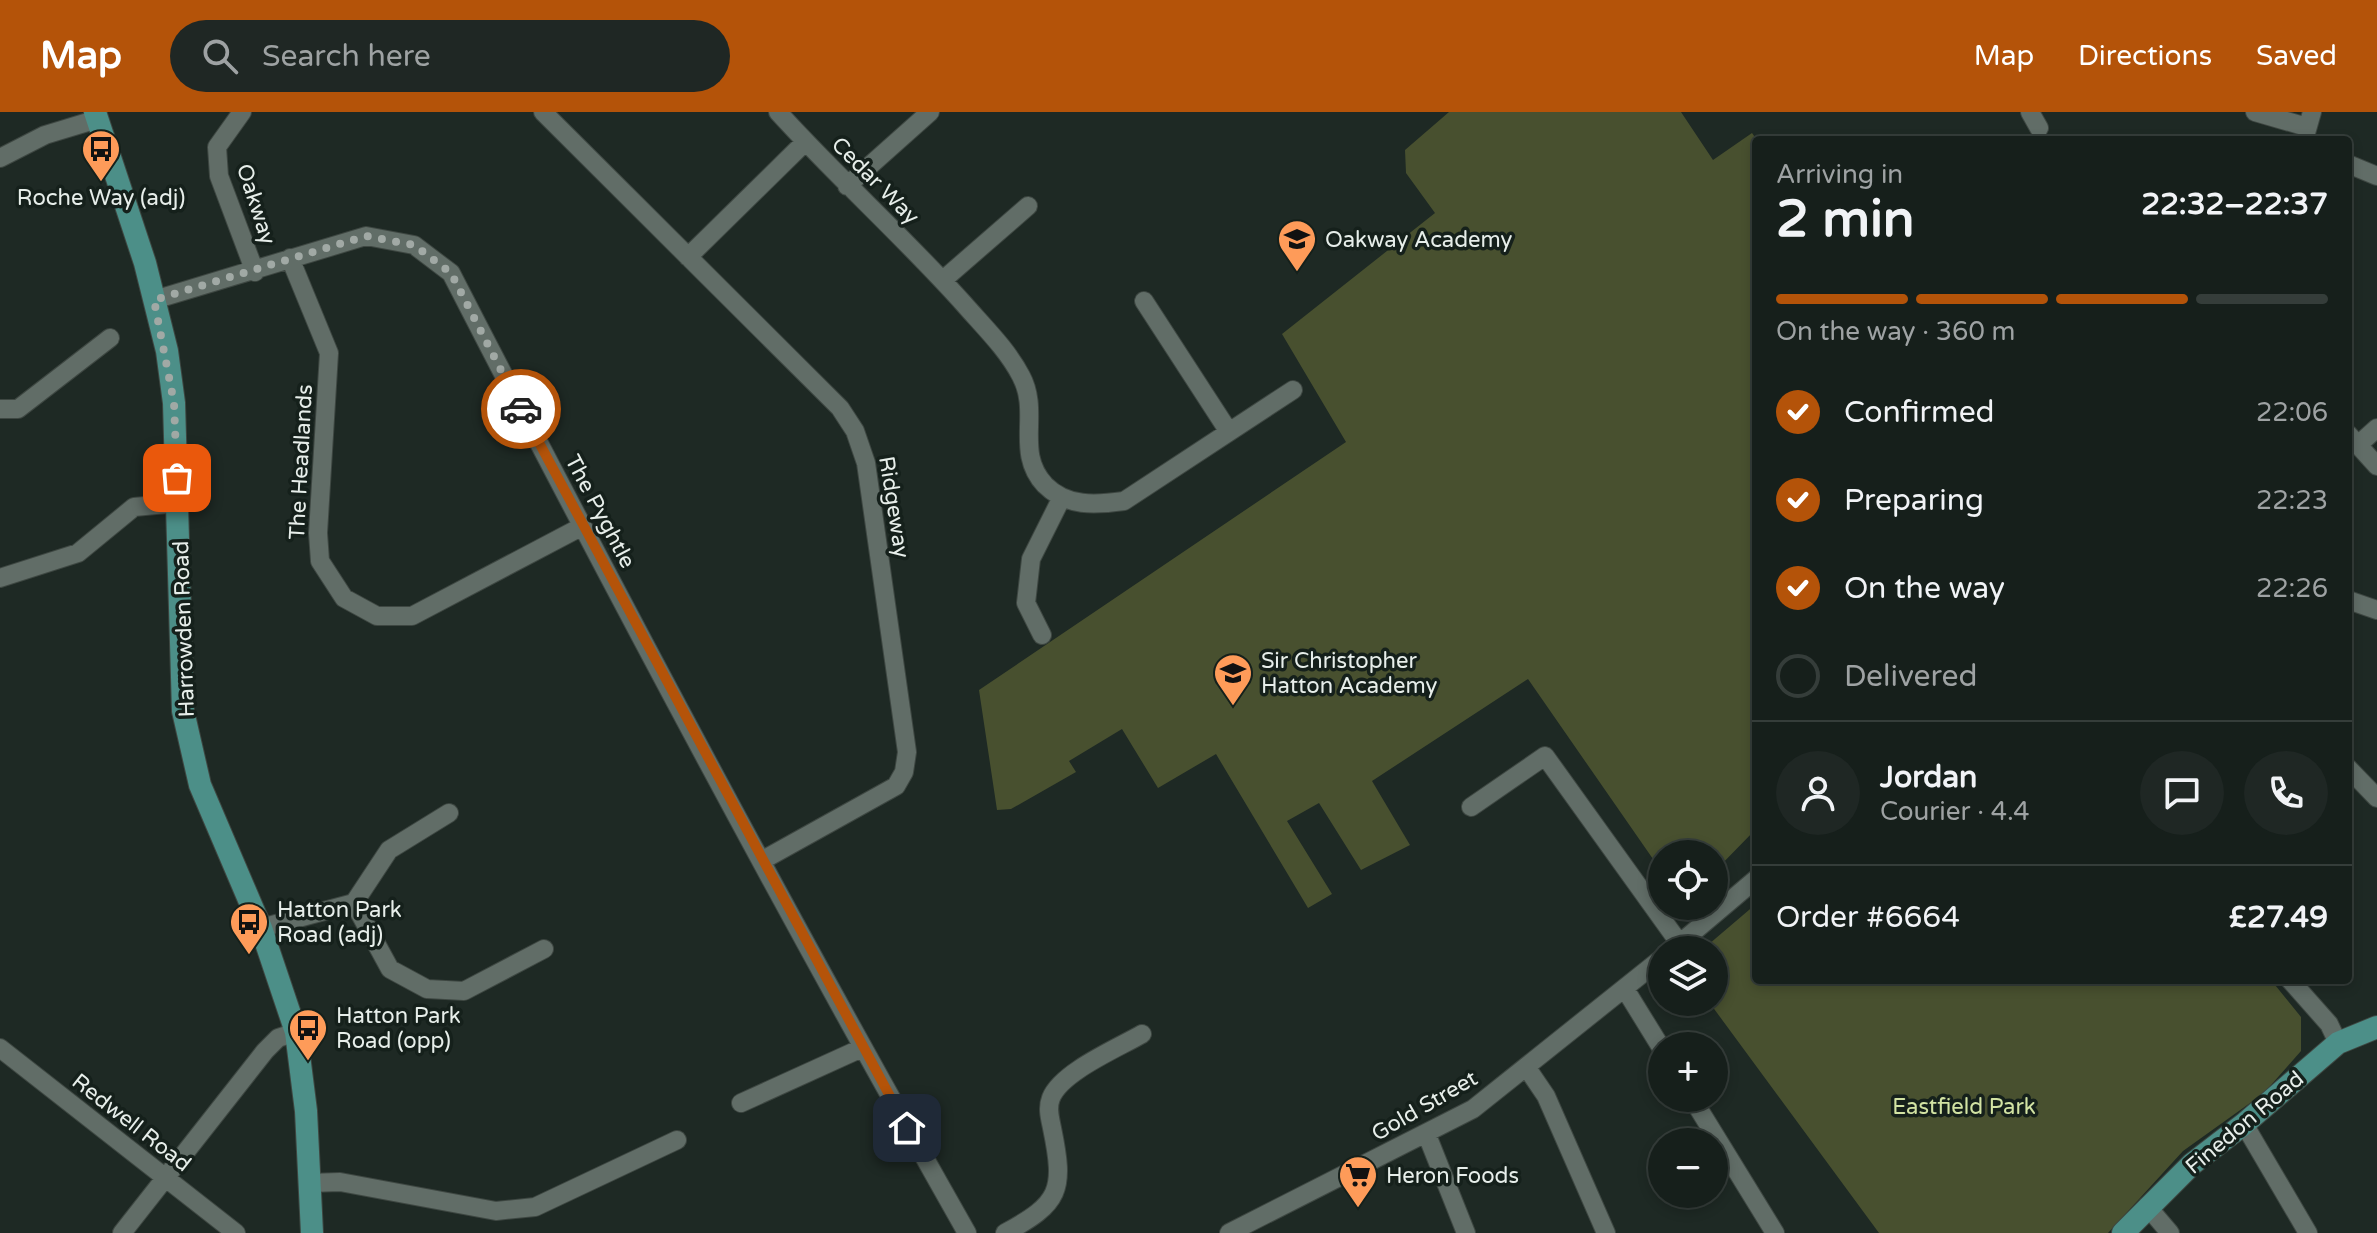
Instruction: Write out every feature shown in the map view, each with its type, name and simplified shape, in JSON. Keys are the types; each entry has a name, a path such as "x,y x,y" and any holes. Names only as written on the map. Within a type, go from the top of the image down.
{"main road":[{"name":"Harrowden Road","path":"96,116 154,300 174,403 183,711 200,785 261,928 296,1032 302,1070 312,1233"},
{"name":"Finedon Road","path":"2123,1233 2192,1164 2338,1043 2377,1027"}],"street":[{"name":"Oakway","path":"242,112 217,147 219,176 255,272"},
{"name":"Ridgeway","path":"543,112 840,408 855,431 866,463 907,752 904,772 896,786 763,860"},
{"name":"Cedar Way","path":"778,112 847,186 943,280 998,343 1021,376 1029,400 1028,462 1044,484 1061,499"},
{"path":"847,186 930,112"},
{"path":"2255,112 2307,126"},
{"path":"0,158 45,135 96,116"},
{"path":"688,257 805,142"},
{"path":"2352,166 2377,176"},
{"path":"943,280 1028,206"},
{"name":"The Pyghtle","path":"154,300 366,236 414,245 451,273 581,527 862,1048 967,1233"},
{"name":"The Headlands","path":"290,258 329,353 318,533 320,561 344,598 377,616 412,616 581,527"},
{"path":"1144,301 1229,432"},
{"path":"0,409 18,409 110,338"},
{"path":"1042,635 1026,603 1031,559 1061,499 1094,505 1124,501 1293,390"},
{"path":"2377,428 2353,439 2377,466"},
{"path":"0,578 78,553 134,507 178,503"},
{"path":"2352,601 2377,610"},
{"path":"1471,807 1545,756 1668,936"},
{"path":"2352,772 2376,793"},
{"path":"261,928 354,903 389,850 449,813"},
{"path":"1689,936 1752,882"},
{"path":"354,903 390,969 427,989 464,991 544,949"},
{"name":"Gold Street","path":"1229,1233 1473,1109 1648,970"},
{"path":"2294,984 2329,1024 2338,1043"},
{"path":"1625,989 1652,1032"},
{"path":"122,1233 265,1051 278,1038 296,1032"},
{"path":"1005,1233 1038,1214 1056,1189 1058,1159 1049,1112 1050,1098 1059,1084 1142,1034"},
{"name":"Redwell Road","path":"0,1048 236,1233"},
{"path":"741,1103 862,1048"},
{"path":"1527,1068 1546,1096 1606,1233"},
{"path":"1701,1112 1775,1233"},
{"path":"2244,1124 2308,1233"},
{"path":"1427,1135 1466,1233"},
{"path":"309,1183 340,1182 496,1211 535,1207 677,1140"},
{"path":"2147,1206 2170,1233"}],"green space":[{"name":"Sir Christopher Hatton Academy","path":"1449,112 1681,112 1713,160 1752,133 1754,136 1752,833 1728,858 1728,840 1648,840 1648,852 1528,679 1372,781 1410,845 1361,870 1319,803 1287,821 1332,894 1308,908 1216,754 1158,788 1122,729 1069,761 1076,772 1011,809 997,810 979,690 1346,442 1282,334 1435,213 1406,173 1405,150"},
{"name":"Eastfield Park","path":"1752,907 1752,984 2274,984 2301,1017 2301,1051 2264,1093 2183,1151 2108,1233 1879,1233 1719,1016 1728,1016 1728,936 1718,936"}],"way so far":[{"path":"177,478 174,403 167,351 154,300 366,236 414,245 451,273 521,409"}],"place":[{"name":"Roche Way (adj)","path":"101,183"},
{"name":"Oakway Academy","path":"1297,273"},
{"name":"Sir Christopher Hatton Academy","path":"1233,707"},
{"name":"Hatton Park Road (adj)","path":"249,956"},
{"name":"Hatton Park Road (opp)","path":"308,1062"},
{"name":"Heron Foods","path":"1358,1209"}],"route":[{"path":"521,409 581,527 907,1128"}]}
